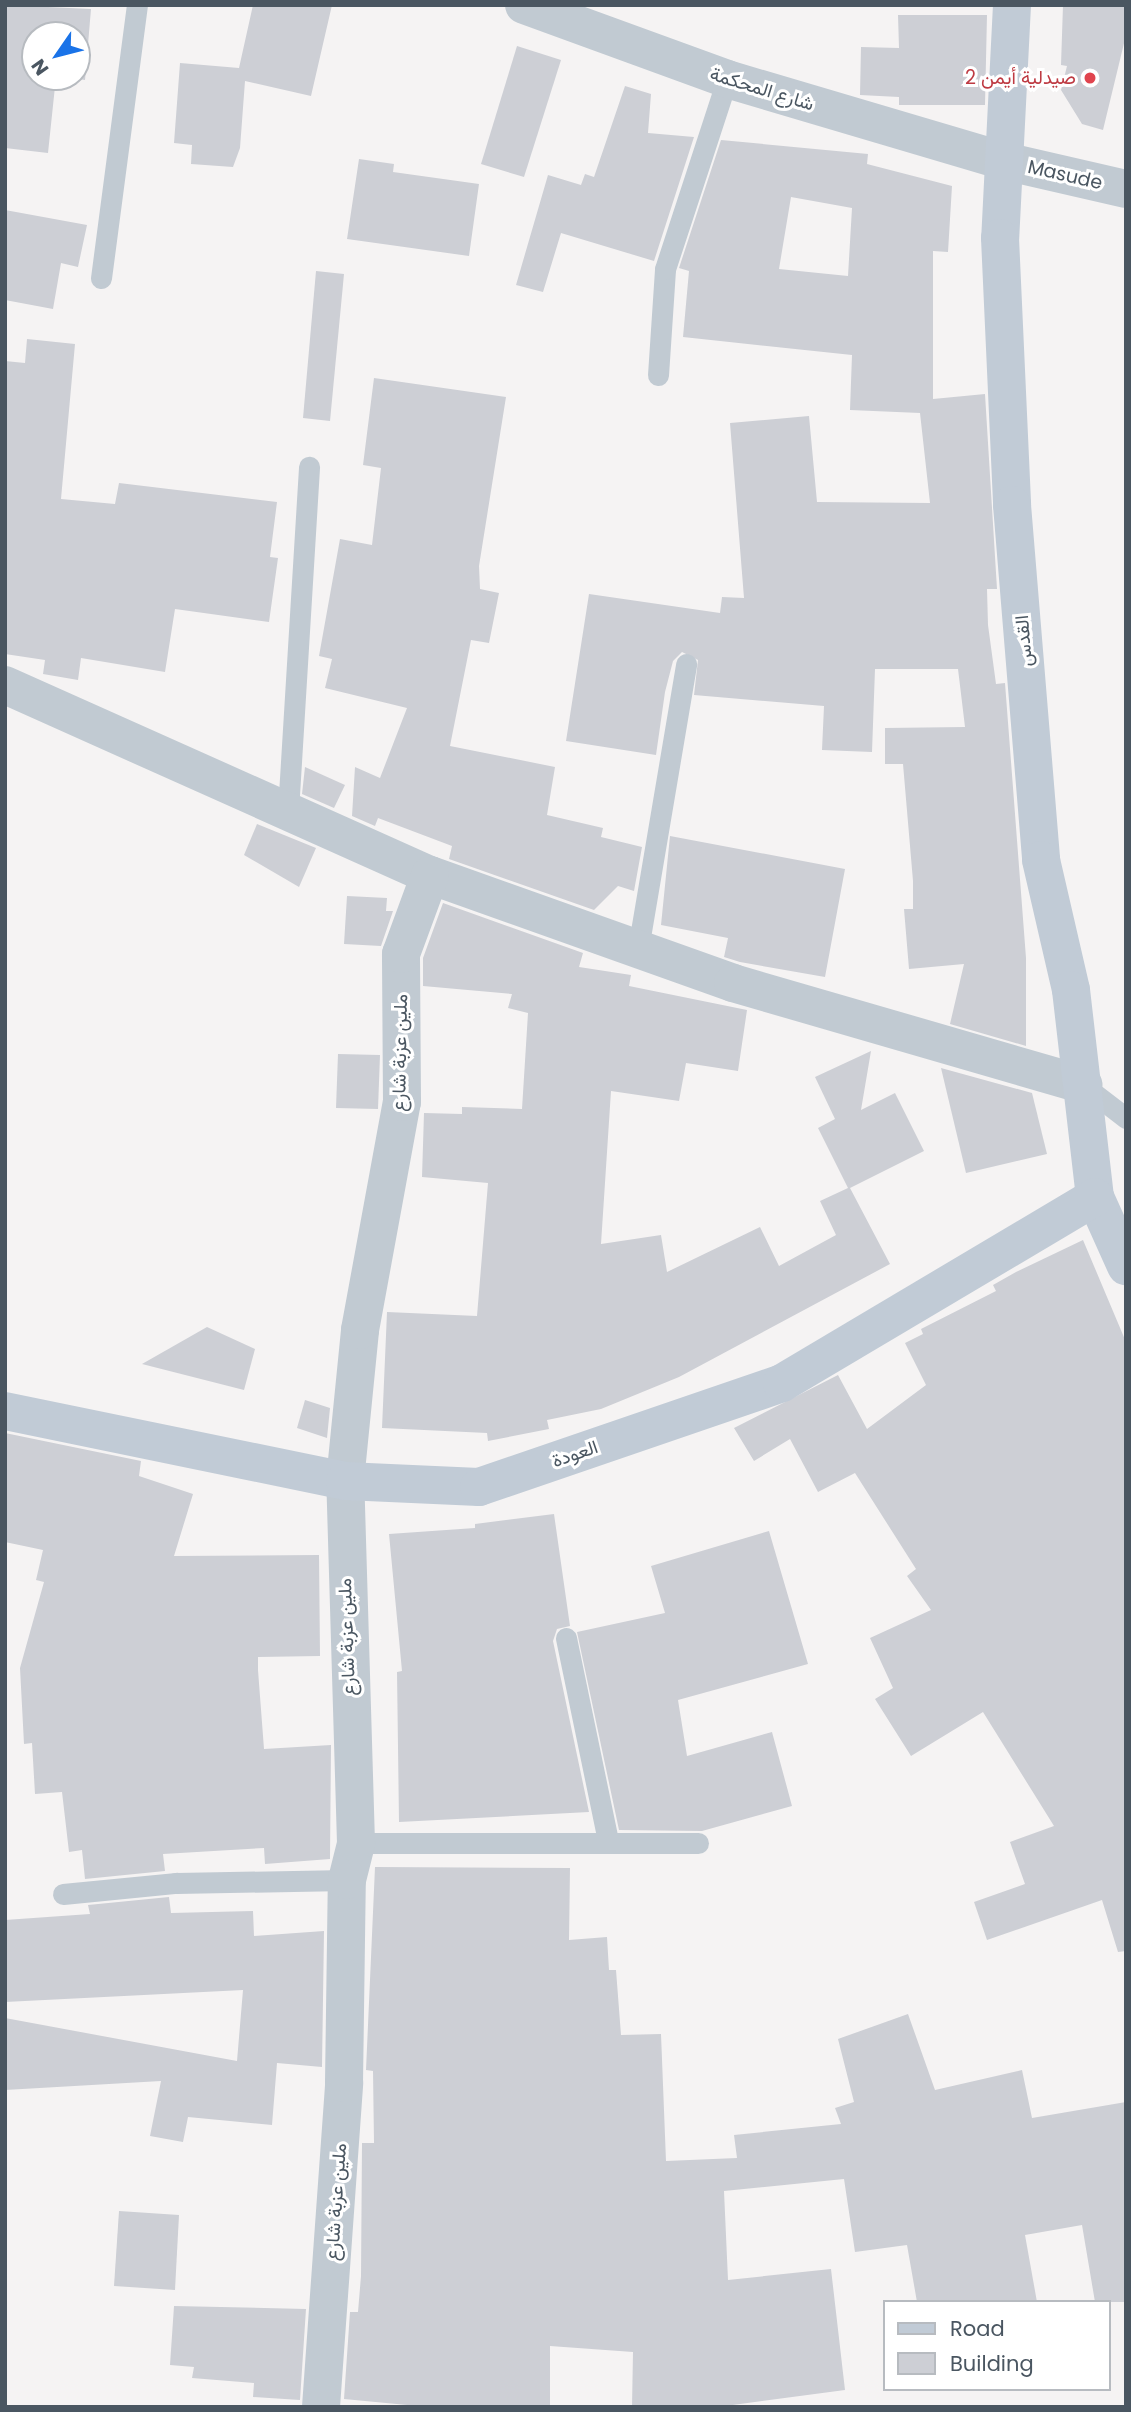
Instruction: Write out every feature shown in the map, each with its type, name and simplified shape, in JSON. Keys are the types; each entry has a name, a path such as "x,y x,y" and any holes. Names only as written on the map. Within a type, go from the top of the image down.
{"main road":[{"name":"القدس","path":"1012,5 1000,238 1012,505 1041,860 1071,990 1095,1197 1126,1266"},
{"name":"العودة","path":"5,1411 345,1481 479,1487 782,1383 1095,1197"}],"street":[{"name":"شارع المحكمة","path":"524,5 727,79 1004,161"},
{"name":"Masude","path":"1004,161 1126,189"},
{"path":"5,685 430,875 733,983 1083,1085"},
{"name":"ملين عزبة شارع","path":"321,2407 344,2083 348,1881 356,1843 345,1481 360,1330 402,1102 401,954 430,875"}],"lane":[{"path":"101,278 137,5"},
{"path":"658,375 665,269 727,79"},
{"path":"288,811 309,467"},
{"path":"638,950 686,664"},
{"path":"1083,1085 1126,1118"},
{"path":"566,1637 608,1842"},
{"path":"356,1843 698,1843"},
{"path":"63,1894 176,1883 348,1881"}],"building":[{"path":"5,5 91,9 90,21 21,21 21,91 55,91 48,153 5,148"},
{"path":"253,5 332,5 311,96 245,81 240,148 233,167 191,164 192,145 174,143 180,63 239,68"},
{"name":"صيدلية أيمن 2","path":"1063,5 1126,5 1126,35 1103,130 1082,124 1061,90 1067,66 1061,65"},
{"path":"898,15 987,15 985,105 899,105 899,97 860,95 861,47 899,48"},
{"path":"517,46 561,60 524,177 481,164"},
{"path":"625,86 651,94 648,133 694,137 654,261 561,233 543,292 516,285 548,175 581,185 585,174 594,177"},
{"path":"721,140 868,154 867,164 952,186 948,252 933,251 933,399 985,394 997,589 987,589 988,625 996,684 1005,683 1026,958 1026,1046 950,1024 964,964 909,969 904,909 913,909 913,881 903,764 885,764 885,728 965,727 958,669 875,669 872,752 822,750 824,706 694,695 698,660 682,652 673,661 665,692 656,755 566,741 589,594 720,613 722,597 744,598 730,423 809,416 817,502 930,503 920,413 850,410 852,355 683,337 689,271 679,268","holes":["791,197 852,208 848,276 779,269"]},
{"path":"359,159 394,164 393,172 479,184 469,256 347,239"},
{"path":"5,210 87,225 78,267 61,263 53,309 5,300"},
{"path":"316,271 344,274 330,421 303,418"},
{"path":"27,339 75,344 61,499 115,504 119,483 277,502 270,557 278,558 269,622 175,609 165,672 81,658 78,680 43,674 45,660 5,654 5,361 25,363"},
{"path":"374,378 506,397 479,566 480,589 499,593 489,643 471,640 450,746 555,767 547,815 603,828 601,837 642,847 634,891 618,886 594,910 449,859 452,846 378,818 375,826 352,816 355,767 380,778 407,708 325,688 332,659 319,656 340,539 372,545 381,468 363,465"},
{"path":"305,767 345,785 334,808 302,794"},
{"path":"257,824 316,848 299,887 244,855"},
{"path":"670,836 845,869 825,977 724,957 728,938 661,925"},
{"path":"347,896 387,898 386,911 393,911 381,946 344,944"},
{"path":"443,903 583,953 579,967 631,975 629,986 747,1010 738,1071 686,1063 679,1101 611,1091 601,1244 661,1235 667,1272 760,1227 779,1266 836,1235 820,1201 848,1188 818,1128 835,1119 815,1077 871,1051 861,1110 895,1093 924,1151 850,1188 890,1264 679,1377 601,1409 547,1420 549,1429 488,1441 487,1433 382,1428 387,1312 477,1316 488,1183 422,1177 424,1113 462,1114 462,1107 522,1109 528,1013 508,1008 512,994 423,986 423,958"},
{"path":"338,1054 380,1055 378,1109 336,1108"},
{"path":"941,1068 1032,1093 1047,1154 966,1173"},
{"path":"1083,1240 1126,1342 1126,1951 1118,1952 1102,1900 987,1940 974,1902 1025,1884 1010,1842 1054,1826 983,1712 911,1756 875,1699 893,1688 870,1638 931,1610 907,1576 916,1569 855,1473 818,1492 790,1439 754,1461 734,1428 838,1375 867,1429 926,1385 905,1343 923,1334 921,1329 996,1291 993,1285 1016,1272"},
{"path":"207,1327 255,1349 244,1390 142,1364"},
{"path":"305,1400 330,1408 327,1438 297,1428"},
{"path":"5,1433 141,1461 139,1476 193,1494 174,1556 319,1555 320,1656 258,1657 258,1670 264,1749 331,1745 330,1859 265,1864 264,1848 163,1854 165,1871 85,1879 82,1850 69,1852 62,1792 35,1794 32,1743 24,1744 20,1668 44,1582 36,1580 43,1550 5,1542"},
{"path":"554,1514 570,1626 557,1629 553,1641 589,1812 399,1822 397,1672 402,1671 389,1534 475,1528 475,1524"},
{"path":"769,1531 808,1664 678,1700 687,1756 772,1732 792,1806 702,1831 619,1830 577,1632 665,1613 651,1566"},
{"path":"375,1867 570,1868 569,1940 607,1937 609,1970 616,1970 621,2035 661,2034 666,2161 737,2158 734,2135 841,2124 835,2108 854,2102 838,2039 908,2014 935,2090 1022,2070 1032,2118 1126,2102 1126,2302 1095,2300 1082,2225 1025,2235 1037,2300 917,2300 907,2245 855,2252 844,2179 724,2191 728,2280 831,2269 845,2390 718,2407 632,2407 633,2352 550,2346 550,2407 428,2407 344,2399 350,2312 358,2312 361,2276 362,2143 374,2143 373,2071 366,2070"},
{"path":"169,1897 171,1913 253,1911 254,1936 324,1931 322,2067 277,2063 272,2125 188,2117 183,2142 150,2136 161,2081 5,2090 5,2018 237,2061 243,1990 5,2002 5,1920 90,1914 88,1905"},
{"path":"119,2211 179,2215 175,2290 114,2286"},
{"path":"174,2306 306,2309 300,2400 253,2397 254,2383 192,2378 194,2367 170,2365"}],"place":[{"name":"صيدلية أيمن 2","path":"1090,78"}]}
